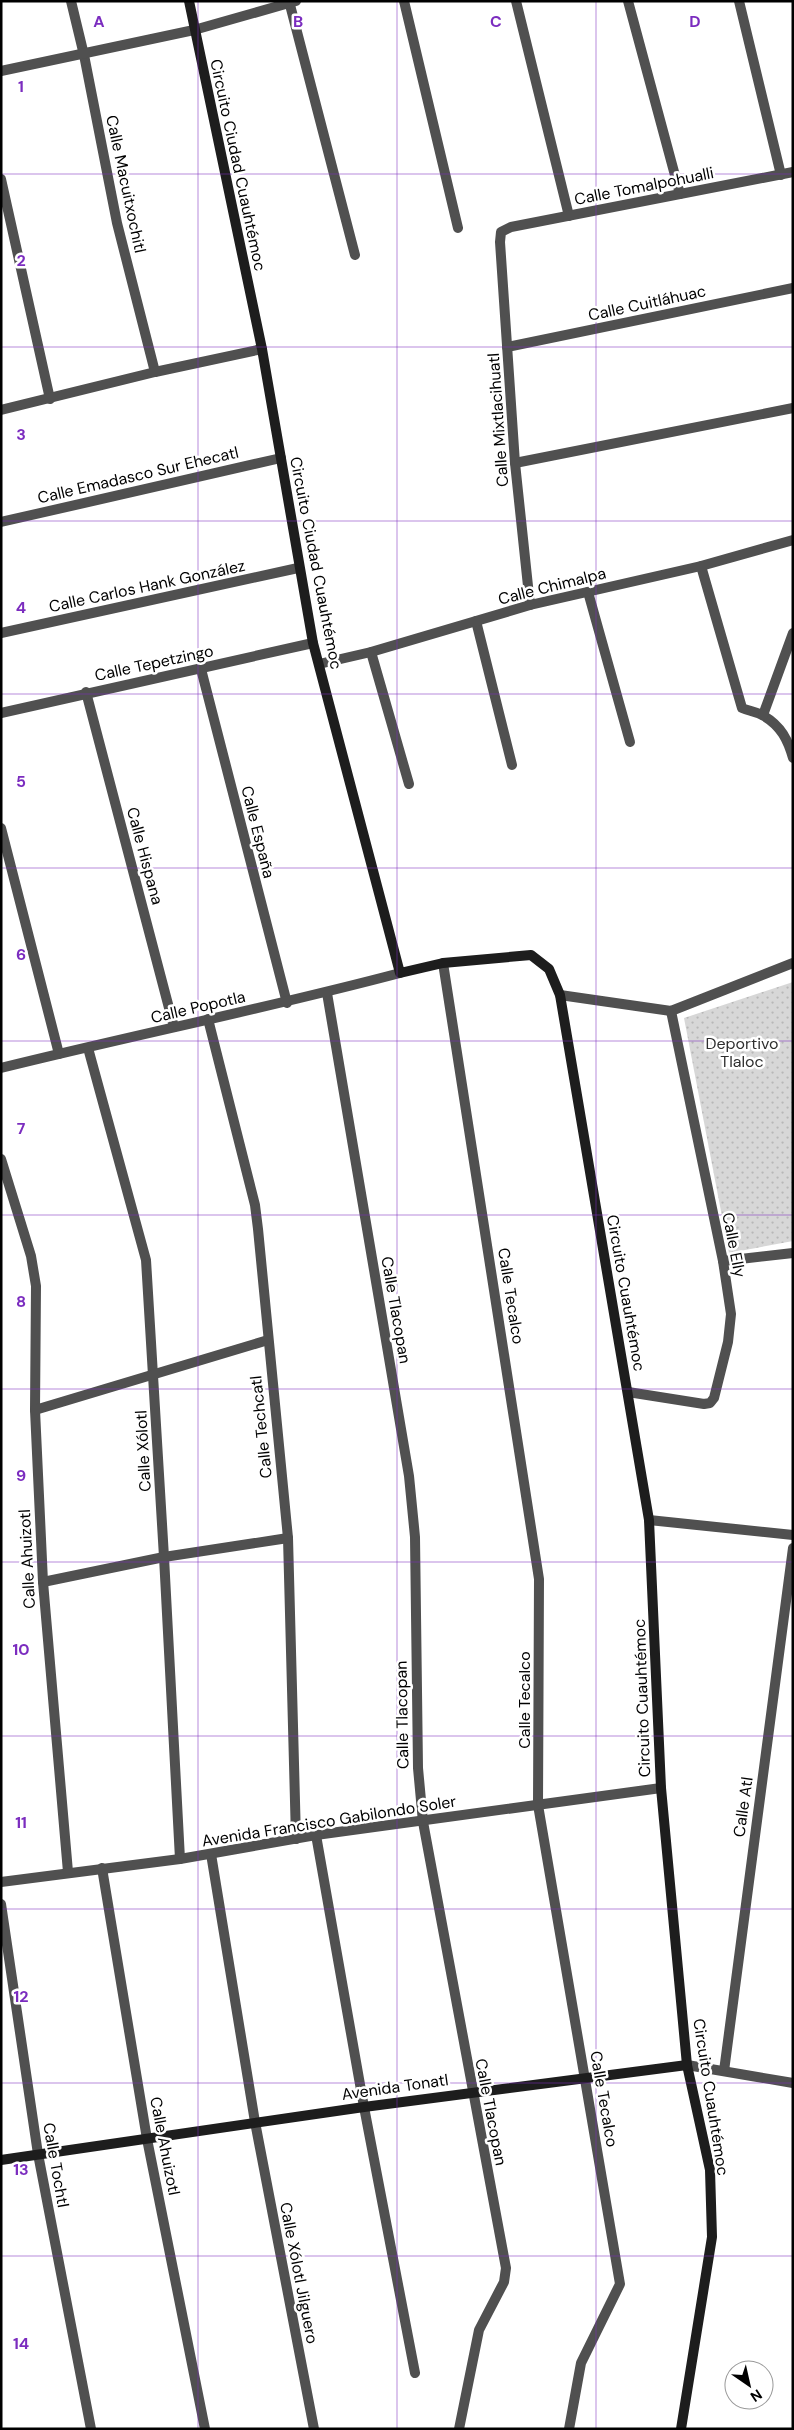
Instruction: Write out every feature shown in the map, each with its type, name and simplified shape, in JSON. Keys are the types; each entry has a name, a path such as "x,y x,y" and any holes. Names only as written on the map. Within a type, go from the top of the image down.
{"street":[{"name":"Calle Macuitxochitl","path":"71,1 84,55 117,223 155,372"},
{"name":"Circuito Ciudad Cuauhtémoc","path":"189,1 262,349 298,568 313,643 400,973"},
{"path":"404,1 458,228"},
{"path":"516,1 569,216"},
{"path":"628,1 680,194"},
{"path":"739,1 781,175"},
{"path":"1,71 84,55 194,30 291,2 355,255"},
{"name":"Calle Tomalpohualli","path":"501,232 511,227 793,172"},
{"path":"1,179 50,399"},
{"name":"Calle Mixtlacihuatl","path":"501,232 500,242 516,463 530,605"},
{"name":"Calle Cuitláhuac","path":"507,347 793,288"},
{"path":"1,410 155,372 262,349"},
{"path":"516,463 793,408"},
{"name":"Calle Emadasco Sur Ehecatl","path":"1,522 281,458"},
{"name":"Calle Chimalpa","path":"319,664 371,652 530,605 701,566 793,540"},
{"path":"701,566 742,708 763,715 781,729 789,742 793,758"},
{"name":"Calle Carlos Hank González","path":"1,633 298,568"},
{"path":"588,592 630,742"},
{"path":"476,621 512,765"},
{"path":"763,715 793,633"},
{"name":"Calle Tepetzingo","path":"1,713 86,692 200,669 313,643"},
{"path":"371,652 409,784"},
{"name":"Calle España","path":"200,669 286,1003"},
{"name":"Calle Hispana","path":"86,692 174,1027"},
{"path":"1,828 59,1054"},
{"name":"Circuito Cuauhtémoc","path":"443,963 531,955 549,969 560,995 649,1520 661,1788 687,2065 710,2170 712,2237 681,2429"},
{"path":"560,995 671,1011 793,962"},
{"path":"400,973 443,963"},
{"name":"Calle Tecalco","path":"443,963 539,1579 538,1805 620,2284 580,2363 569,2429"},
{"name":"Calle Popotla","path":"1,1068 208,1019 286,1003 400,973"},
{"name":"Calle Tlacopan","path":"327,993 409,1476 415,1537 418,1768 423,1822 506,2268 504,2282 479,2330 459,2429"},
{"name":"Calle Elly","path":"628,1392 704,1404 710,1403 714,1398 728,1342 731,1314 723,1261 671,1011"},
{"name":"Calle Techcatl","path":"208,1019 255,1205 288,1538 296,1839"},
{"name":"Calle Xólotl","path":"88,1048 146,1260 154,1373 180,1859"},
{"name":"Calle Ahuizotl","path":"1,1159 31,1256 34,1279 35,1410 43,1582 68,1872"},
{"path":"723,1261 793,1254"},
{"path":"35,1410 268,1340"},
{"path":"649,1520 793,1535"},
{"path":"43,1582 164,1558 288,1538"},
{"name":"Calle Atl","path":"724,2071 793,1548"},
{"name":"Avenida Francisco Gabilondo Soler","path":"1,1882 180,1859 316,1835 423,1822 661,1788"},
{"path":"316,1835 364,2107 414,2373"},
{"path":"211,1854 255,2122"},
{"name":"Calle Ahuizotl","path":"102,1868 147,2138 205,2429"},
{"name":"Calle Tochtl","path":"1,1904 38,2154 90,2429"},
{"name":"Avenida Tonatl","path":"1,2160 255,2122 687,2065 793,2083"},
{"name":"Calle Xólotl Jilguero","path":"255,2122 314,2429"}],"green space":[{"name":"Deportivo Tlaloc","path":"793,982 793,1241 729,1253 684,1018"}]}
